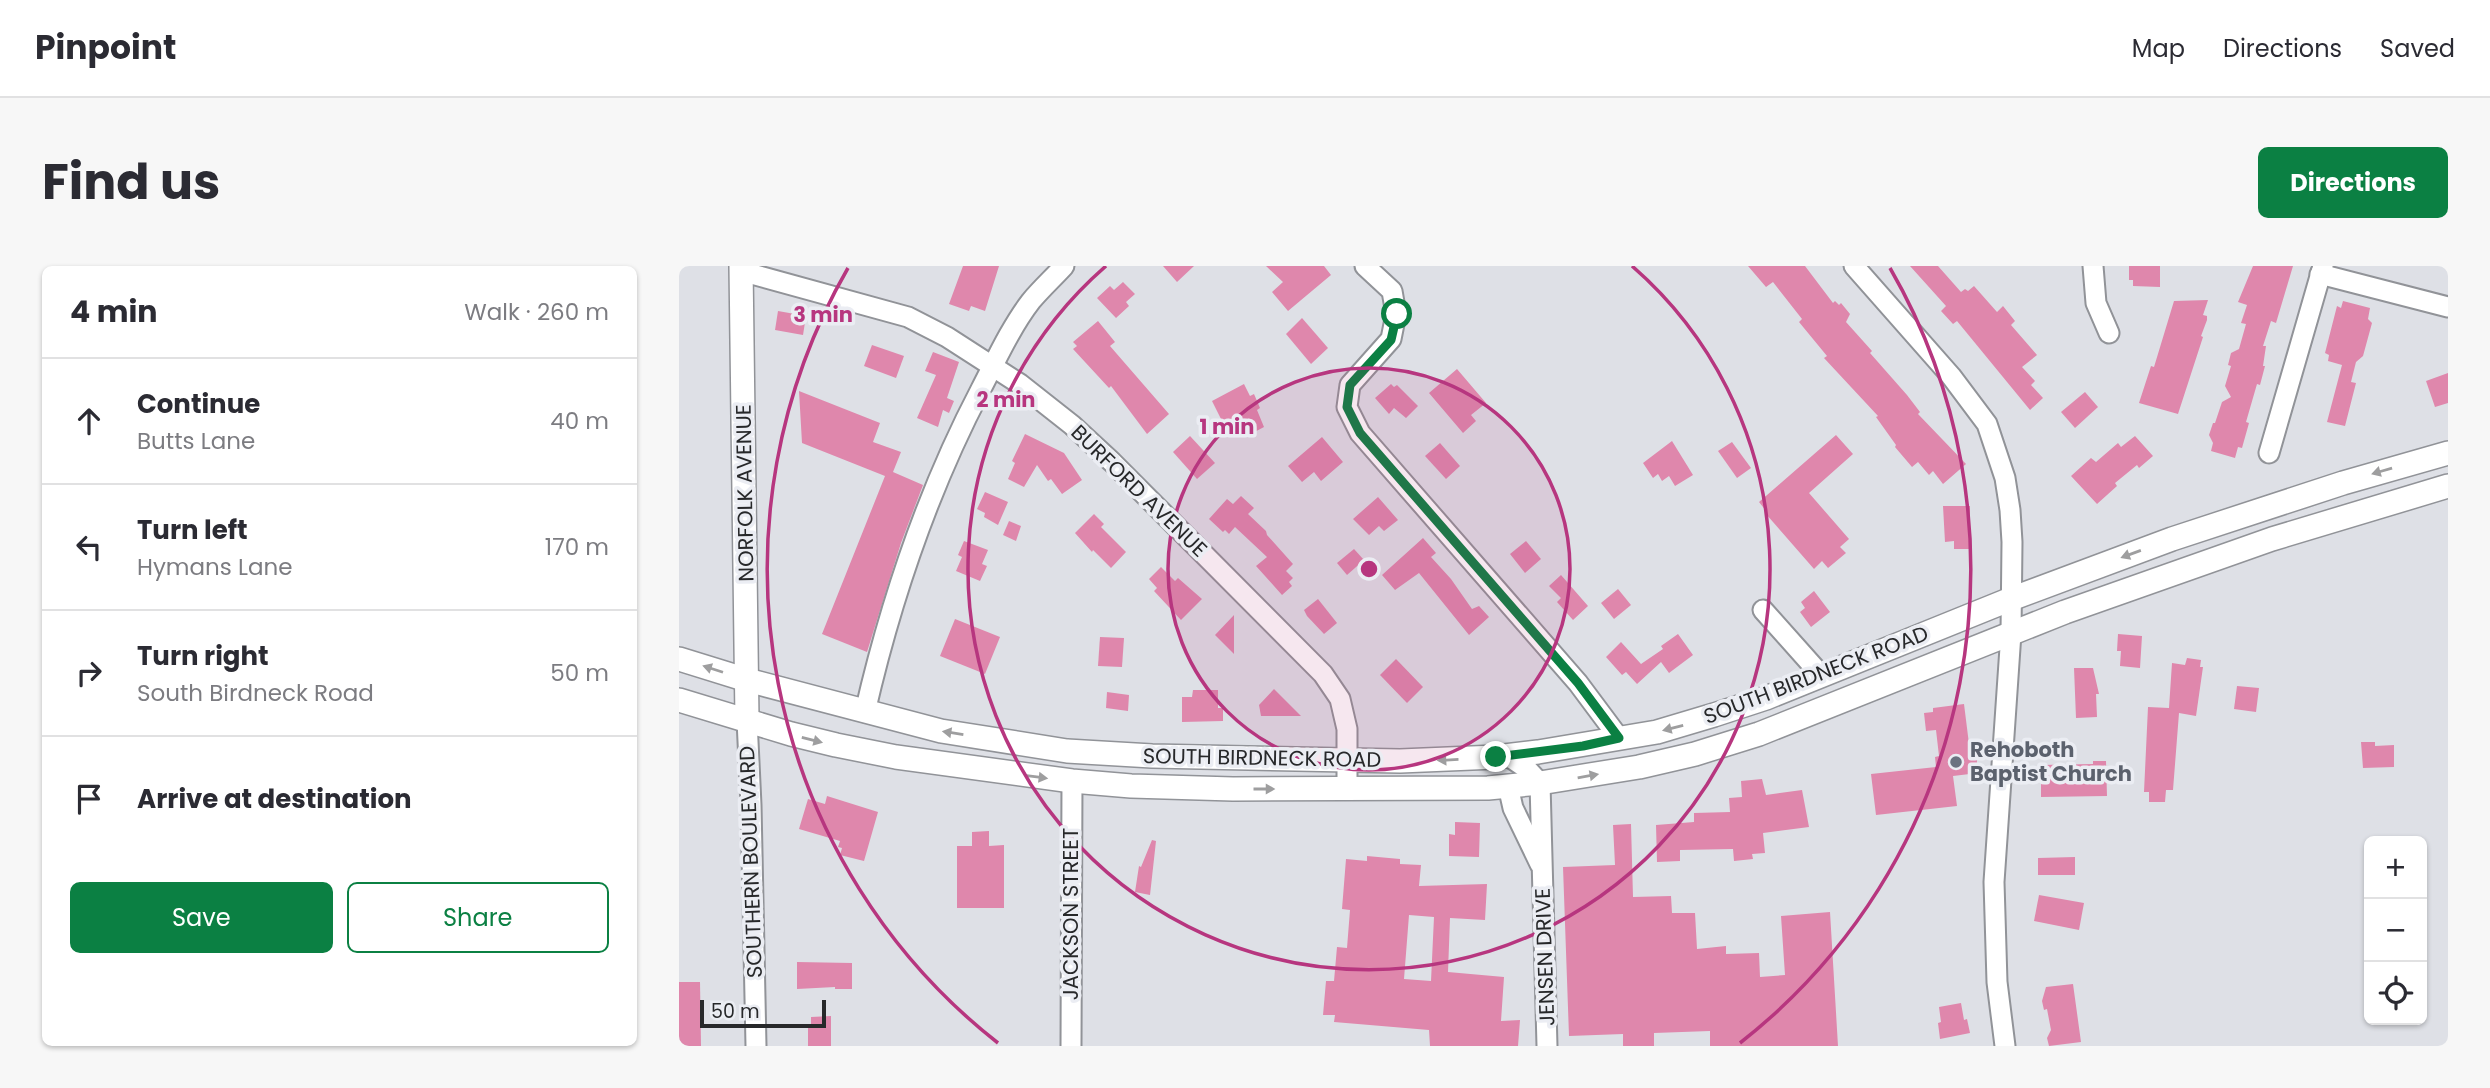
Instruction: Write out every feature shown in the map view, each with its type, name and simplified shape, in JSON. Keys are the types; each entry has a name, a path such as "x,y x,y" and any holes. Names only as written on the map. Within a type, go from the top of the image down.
{"main road":[{"name":"NORFOLK AVENUE","path":"741,268 747,720"},
{"name":"SOUTH BIRDNECK ROAD","path":"679,659 747,680 941,731 1067,751 1152,756 1399,761 1508,755 1583,746 1657,732 1714,715 1821,676 2011,599 2184,535 2343,483 2448,453"},
{"name":"SOUTH BIRDNECK ROAD","path":"679,700 836,745 896,757 1072,782 1183,788 1347,789 1540,783 1639,767 1695,754 1759,734 2011,633 2260,543 2448,486"}],"street":[{"path":"865,712 887,621 908,554 943,467 993,366 1030,303 1063,266"},
{"path":"1365,266 1392,291 1396,306 1391,340 1350,385 1347,407 1360,433 1578,683 1619,738"},
{"path":"1854,266 1951,376 1987,424 2005,478 2010,510 2011,633 1994,882 1997,982 2005,1046"},
{"path":"2093,266 2096,303 2109,332"},
{"name":"BURFORD AVENUE","path":"741,268 908,317 993,366 1072,425 1323,674 1340,699 1347,729 1347,789"},
{"path":"2269,453 2322,270 2448,307"},
{"path":"1763,610 1821,676"},
{"name":"SOUTHERN BOULEVARD","path":"747,720 756,1046"},
{"path":"1508,755 1540,783"},
{"name":"JACKSON STREET","path":"1071,1046 1072,782"},
{"name":"JENSEN DRIVE","path":"1540,783 1547,1046"},
{"name":"JENSEN DRIVE","path":"1508,786 1513,808 1542,868"}],"building":[{"path":"963,266 999,266 985,311 971,306 969,311 949,304"},
{"path":"1163,266 1194,266 1177,282"},
{"path":"1266,266 1324,266 1331,275 1288,311 1272,292 1283,282"},
{"path":"1748,266 1805,266 1833,303 1841,303 1850,314 1846,322 1907,395 1920,412 1918,414 1966,464 1943,484 1933,471 1929,475 1918,462 1912,467 1895,447 1876,417 1878,416 1824,358 1827,356 1799,322 1802,319 1773,282 1766,287"},
{"path":"1910,266 1938,266 1961,292 1974,286 1997,312 2003,306 2015,321 2011,325 2037,355 2022,367 2035,381 2031,385 2043,398 2030,410 1957,321 1953,324 1941,311 1946,306"},
{"path":"2129,266 2160,266 2160,287 2133,286 2133,280 2129,280"},
{"path":"2253,266 2293,266 2276,323 2271,321 2263,346 2266,346 2265,366 2246,422 2249,423 2242,448 2238,447 2235,458 2211,451 2213,443 2209,435 2222,402 2231,397 2225,386 2231,366 2228,365 2231,353 2239,349 2246,324 2241,323 2247,305 2238,302"},
{"path":"1123,282 1135,294 1126,302 1129,306 1116,318 1097,298 1110,286 1114,290"},
{"path":"2208,300 2203,315 2207,316 2207,320 2201,336 2203,337 2178,414 2139,403 2151,366 2154,367 2174,301"},
{"path":"2343,301 2370,308 2368,319 2372,323 2363,356 2356,362 2351,382 2356,383 2345,426 2327,422 2342,365 2328,361 2329,355 2325,353 2337,306 2341,308"},
{"path":"778,311 806,316 803,335 775,330"},
{"path":"1302,318 1328,348 1311,364 1286,334"},
{"path":"1098,321 1115,342 1110,346 1169,414 1147,434 1111,386 1109,388 1073,349 1077,346 1073,342"},
{"path":"872,345 904,356 896,378 864,366"},
{"path":"933,352 959,362 947,398 954,401 949,413 943,410 938,427 917,418 936,375 925,371"},
{"path":"1457,369 1486,403 1471,415 1476,421 1463,433 1429,393"},
{"path":"2448,373 2448,403 2435,407 2426,381"},
{"path":"1244,384 1250,396 1254,394 1264,427 1247,436 1238,418 1224,425 1212,401"},
{"path":"1391,384 1394,387 1397,385 1418,406 1406,418 1394,408 1389,414 1375,398"},
{"path":"799,391 880,423 873,442 901,452 893,472 923,485 901,543 867,652 822,634 885,476 802,443"},
{"path":"2085,392 2098,407 2075,428 2061,412"},
{"path":"1025,434 1064,453 1082,480 1062,494 1051,479 1048,481 1037,465 1024,487 1008,479 1015,463 1012,461"},
{"path":"1836,435 1853,454 1809,493 1849,539 1840,547 1846,553 1828,568 1822,561 1814,569 1766,514 1759,502"},
{"path":"1190,436 1215,463 1197,479 1173,452"},
{"path":"2135,436 2153,456 2115,483 2117,486 2097,504 2071,476 2091,458 2096,462 2118,443 2121,447"},
{"path":"1322,437 1343,462 1321,481 1314,472 1302,482 1288,466"},
{"path":"1672,441 1693,475 1675,486 1669,476 1662,481 1658,474 1653,478 1643,463"},
{"path":"1732,442 1751,468 1737,478 1718,451"},
{"path":"1440,443 1460,466 1446,479 1425,456"},
{"path":"985,492 1008,502 998,525 984,517 985,513 977,509"},
{"path":"1241,496 1254,508 1248,514 1293,564 1286,571 1293,578 1289,582 1292,586 1282,595 1256,566 1267,557 1235,527 1229,534 1209,519 1227,499 1233,504"},
{"path":"1378,497 1398,520 1384,531 1379,526 1369,535 1353,519"},
{"path":"1943,506 1970,506 1970,549 1954,549 1954,541 1945,542"},
{"path":"1094,514 1104,524 1101,527 1126,552 1111,568 1075,533"},
{"path":"1009,521 1021,526 1016,541 1003,535"},
{"path":"1423,538 1436,553 1431,557 1472,609 1479,606 1489,617 1469,635 1419,573 1395,590 1382,575"},
{"path":"964,541 988,550 982,564 987,566 980,581 956,571 962,557 958,555"},
{"path":"1526,541 1541,559 1525,573 1510,554"},
{"path":"1354,549 1364,560 1347,575 1337,563"},
{"path":"1161,567 1175,581 1178,578 1202,599 1181,620 1154,591 1157,588 1149,579"},
{"path":"1561,575 1588,606 1573,620 1557,602 1561,598 1549,586"},
{"path":"1618,589 1631,605 1614,619 1601,603"},
{"path":"1814,591 1830,612 1811,627 1800,612 1805,608 1801,602"},
{"path":"1318,599 1337,623 1324,634 1304,610"},
{"path":"1234,615 1234,654 1215,635"},
{"path":"955,619 1000,637 985,674 940,656"},
{"path":"1678,634 1693,655 1669,673 1661,662 1637,684 1626,672 1622,675 1606,657 1621,642 1641,664 1663,649 1661,646"},
{"path":"2118,634 2142,636 2140,668 2120,666"},
{"path":"1100,637 1124,638 1122,667 1098,666"},
{"path":"2187,658 2201,660 2200,667 2203,667 2196,716 2179,713 2173,790 2166,790 2165,802 2149,802 2149,792 2144,792 2148,707 2169,708 2172,663 2185,665"},
{"path":"1396,659 1423,687 1407,703 1380,675"},
{"path":"2074,668 2093,668 2099,694 2096,694 2097,717 2076,718"},
{"path":"2237,686 2259,688 2256,712 2234,709"},
{"path":"1274,689 1301,716 1261,716 1259,705"},
{"path":"1193,690 1218,690 1218,708 1223,708 1223,721 1182,722 1182,697 1192,697"},
{"path":"1107,692 1129,695 1128,711 1106,708"},
{"name":"Rehoboth Baptist Church","path":"1964,704 1970,752 1976,751 1978,773 1953,776 1957,806 1876,815 1871,774 1936,767 1935,757 1939,756 1936,730 1926,731 1924,713 1933,712 1933,708"},
{"path":"2361,742 2375,742 2375,746 2394,745 2394,767 2363,768"},
{"path":"2093,761 2106,761 2107,796 2041,797 2041,765 2093,764"},
{"path":"1762,779 1766,795 1802,790 1809,827 1763,833 1765,853 1752,854 1753,859 1734,861 1733,849 1680,850 1680,861 1657,862 1656,825 1694,822 1694,813 1730,812 1729,798 1742,797 1741,781"},
{"path":"827,796 878,812 864,861 840,855 840,841 799,829 808,799 825,804"},
{"path":"1455,822 1480,823 1479,857 1449,856 1449,834 1455,835"},
{"path":"1631,824 1633,897 1671,896 1672,913 1695,913 1697,949 1726,946 1726,954 1759,953 1760,977 1785,975 1781,916 1830,912 1838,1046 1710,1046 1710,1031 1654,1033 1654,1046 1623,1046 1623,1034 1569,1036 1563,867 1615,865 1613,825"},
{"path":"989,831 989,846 1004,845 1004,908 957,908 957,846 972,846 972,832"},
{"path":"1152,840 1156,841 1150,895 1135,892 1139,866 1141,867"},
{"path":"1367,856 1400,859 1400,864 1421,865 1419,886 1487,884 1485,920 1450,918 1448,972 1504,977 1501,1021 1520,1020 1518,1046 1430,1046 1429,1030 1334,1022 1335,1015 1323,1015 1326,981 1334,981 1337,947 1347,948 1350,910 1342,909 1346,859 1367,861","holes":["1409,915 1434,917 1431,981 1404,979"]},
{"path":"2075,857 2075,875 2038,875 2038,858"},
{"path":"2039,895 2084,903 2079,930 2034,921"},
{"path":"797,962 852,963 852,989 797,989"},
{"path":"679,982 700,982 701,1046 679,1046"},
{"path":"2073,984 2081,1042 2049,1046 2047,1038 2051,1030 2047,1009 2044,1010 2042,1001 2046,987"},
{"path":"1961,1003 1970,1033 1940,1039 1939,1007"},
{"path":"831,1016 831,1046 808,1046 808,1025 811,1025 811,1017"}],"place":[{"name":"Rehoboth Baptist Church","path":"1956,762"}],"route":[{"path":"1397,314 1391,340 1350,385 1347,407 1360,433 1578,683 1619,738 1583,746 1496,757"}]}
